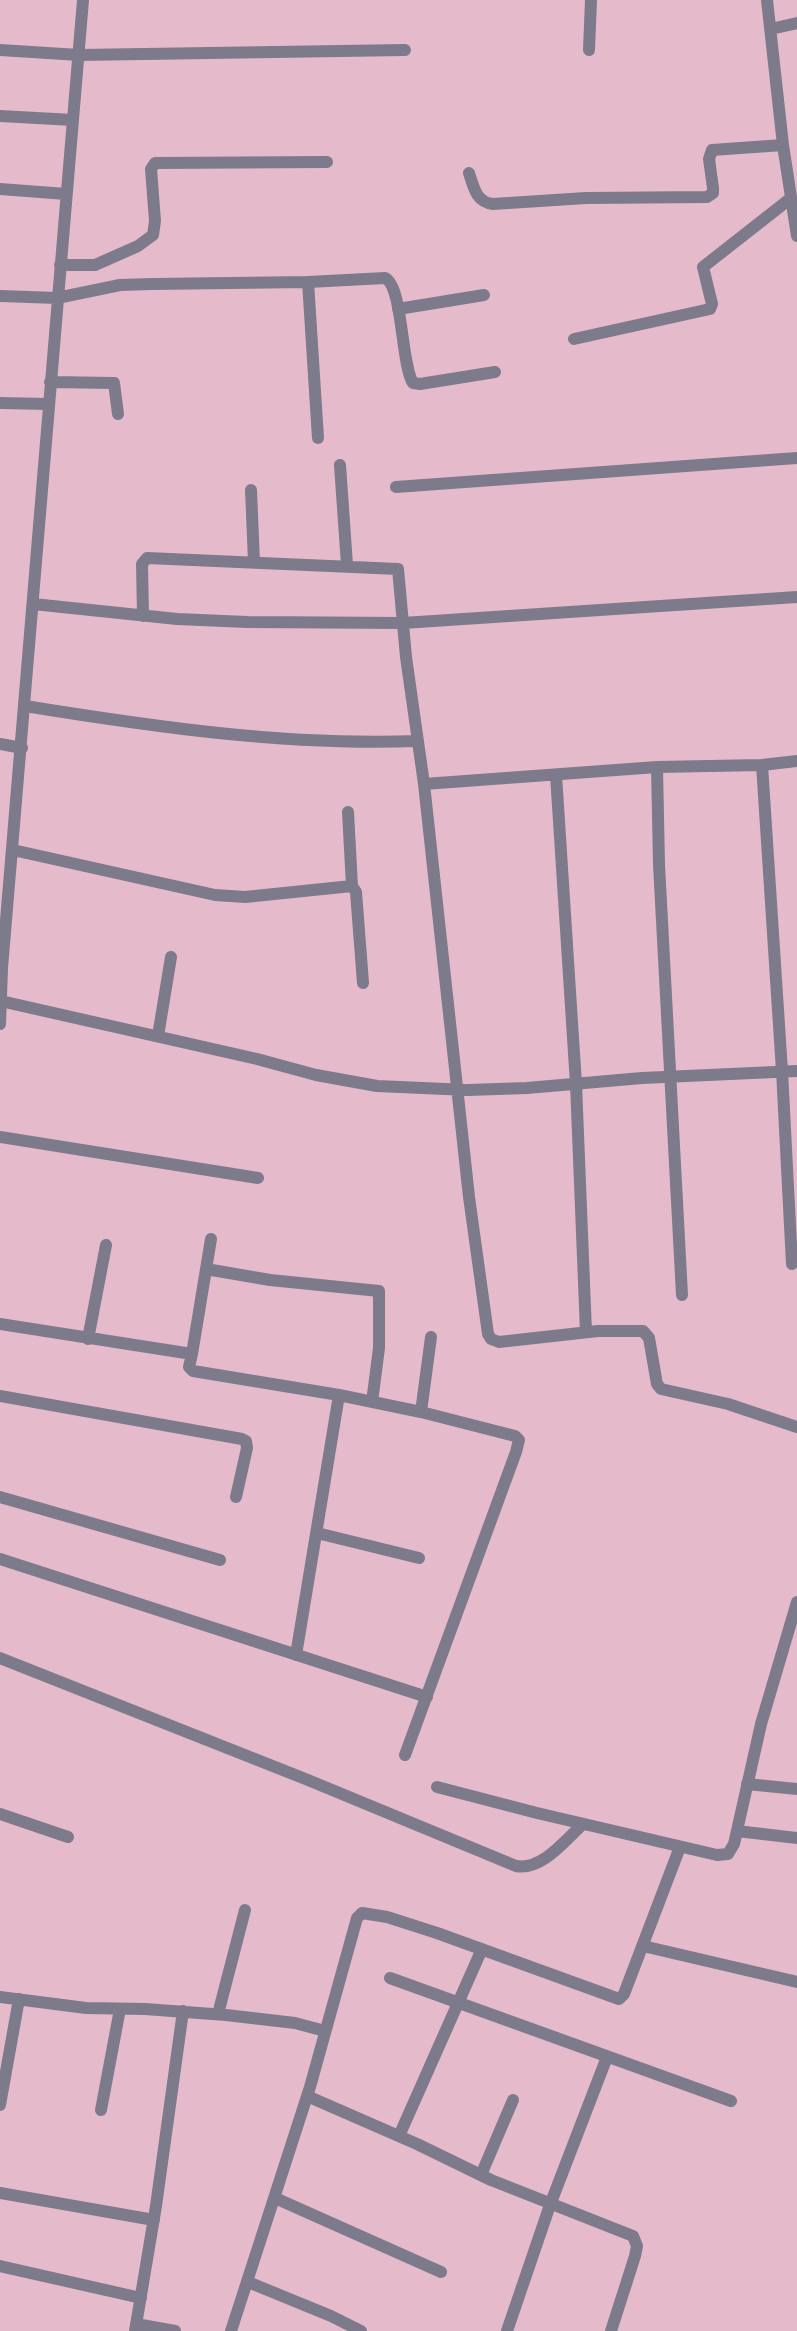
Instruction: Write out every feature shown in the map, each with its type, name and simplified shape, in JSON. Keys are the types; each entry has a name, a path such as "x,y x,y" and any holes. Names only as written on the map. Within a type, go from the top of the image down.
{"street":[{"path":"0,1024 11,1003 1,968 16,855 22,748 37,708 48,404 60,383 63,296 68,265 66,194 73,120 86,54 83,0"},
{"path":"589,50 591,0"},
{"path":"767,0 783,146 797,236"},
{"path":"770,29 797,23"},
{"path":"0,50 86,54 405,50"},
{"path":"0,116 73,120"},
{"path":"469,173 477,196 482,202 493,204 586,198 707,198 713,193 709,159 712,150 783,146"},
{"path":"68,265 95,266 138,246 153,235 155,221 151,169 155,162 327,162"},
{"path":"0,189 66,194"},
{"path":"574,339 710,309 712,304 703,267 791,198"},
{"path":"0,296 63,296 120,285 308,282 385,278 390,283 398,309 413,383 420,384 495,372"},
{"path":"308,282 318,438"},
{"path":"398,309 484,295"},
{"path":"60,383 114,383 118,414"},
{"path":"0,403 48,404"},
{"path":"396,487 797,458"},
{"path":"340,465 347,566"},
{"path":"251,490 254,562"},
{"path":"143,616 142,564 145,559 397,567 424,784 470,1207 490,1339 499,1342 586,1332 643,1331 649,1338 656,1384 661,1389 744,1409 797,1427"},
{"path":"41,605 143,616 247,622 403,623 797,597"},
{"path":"37,708 179,729 359,744 418,741"},
{"path":"0,744 22,748"},
{"path":"424,784 657,767 762,765 797,761"},
{"path":"762,765 782,1071 792,1264"},
{"path":"657,767 659,865 682,1295"},
{"path":"556,775 576,1084 586,1332"},
{"path":"348,812 352,886 356,892 363,983"},
{"path":"16,855 183,890 223,896 246,897 352,886"},
{"path":"158,1036 171,957"},
{"path":"11,1003 350,1082 412,1089 576,1084 797,1071"},
{"path":"5,1138 258,1178"},
{"path":"211,1239 189,1367 193,1371 339,1395 421,1412 510,1433 519,1440 486,1536 405,1755"},
{"path":"88,1339 106,1245"},
{"path":"206,1269 270,1280 379,1291 379,1348 372,1402"},
{"path":"0,1324 192,1354"},
{"path":"421,1412 431,1337"},
{"path":"296,1655 339,1395"},
{"path":"0,1396 246,1440 236,1497"},
{"path":"0,1496 220,1560"},
{"path":"317,1533 420,1558"},
{"path":"0,1558 427,1697"},
{"path":"437,1787 582,1824 723,1856 731,1851 737,1831 761,1724 797,1602"},
{"path":"0,1658 308,1780 522,1868 538,1863 582,1824"},
{"path":"747,1784 797,1789"},
{"path":"0,1814 68,1837"},
{"path":"737,1831 797,1838"},
{"path":"232,2331 307,2096 357,1918 362,1913 387,1917 482,1948 619,1998 624,1994 680,1847"},
{"path":"218,2014 245,1910"},
{"path":"643,1946 797,1982"},
{"path":"400,2136 482,1948"},
{"path":"390,1978 731,2101"},
{"path":"0,1997 86,2008 120,2008 218,2014 295,2023 326,2031"},
{"path":"0,2105 19,1999"},
{"path":"101,2110 120,2008"},
{"path":"175,2331 136,2327 154,2220 183,2011"},
{"path":"507,2331 550,2205 607,2057"},
{"path":"307,2096 400,2136 481,2175 550,2205 626,2233 636,2240 635,2256 611,2331"},
{"path":"481,2175 513,2100"},
{"path":"0,2193 154,2220"},
{"path":"275,2198 441,2272"},
{"path":"0,2266 141,2298"},
{"path":"248,2282 361,2331"}]}
